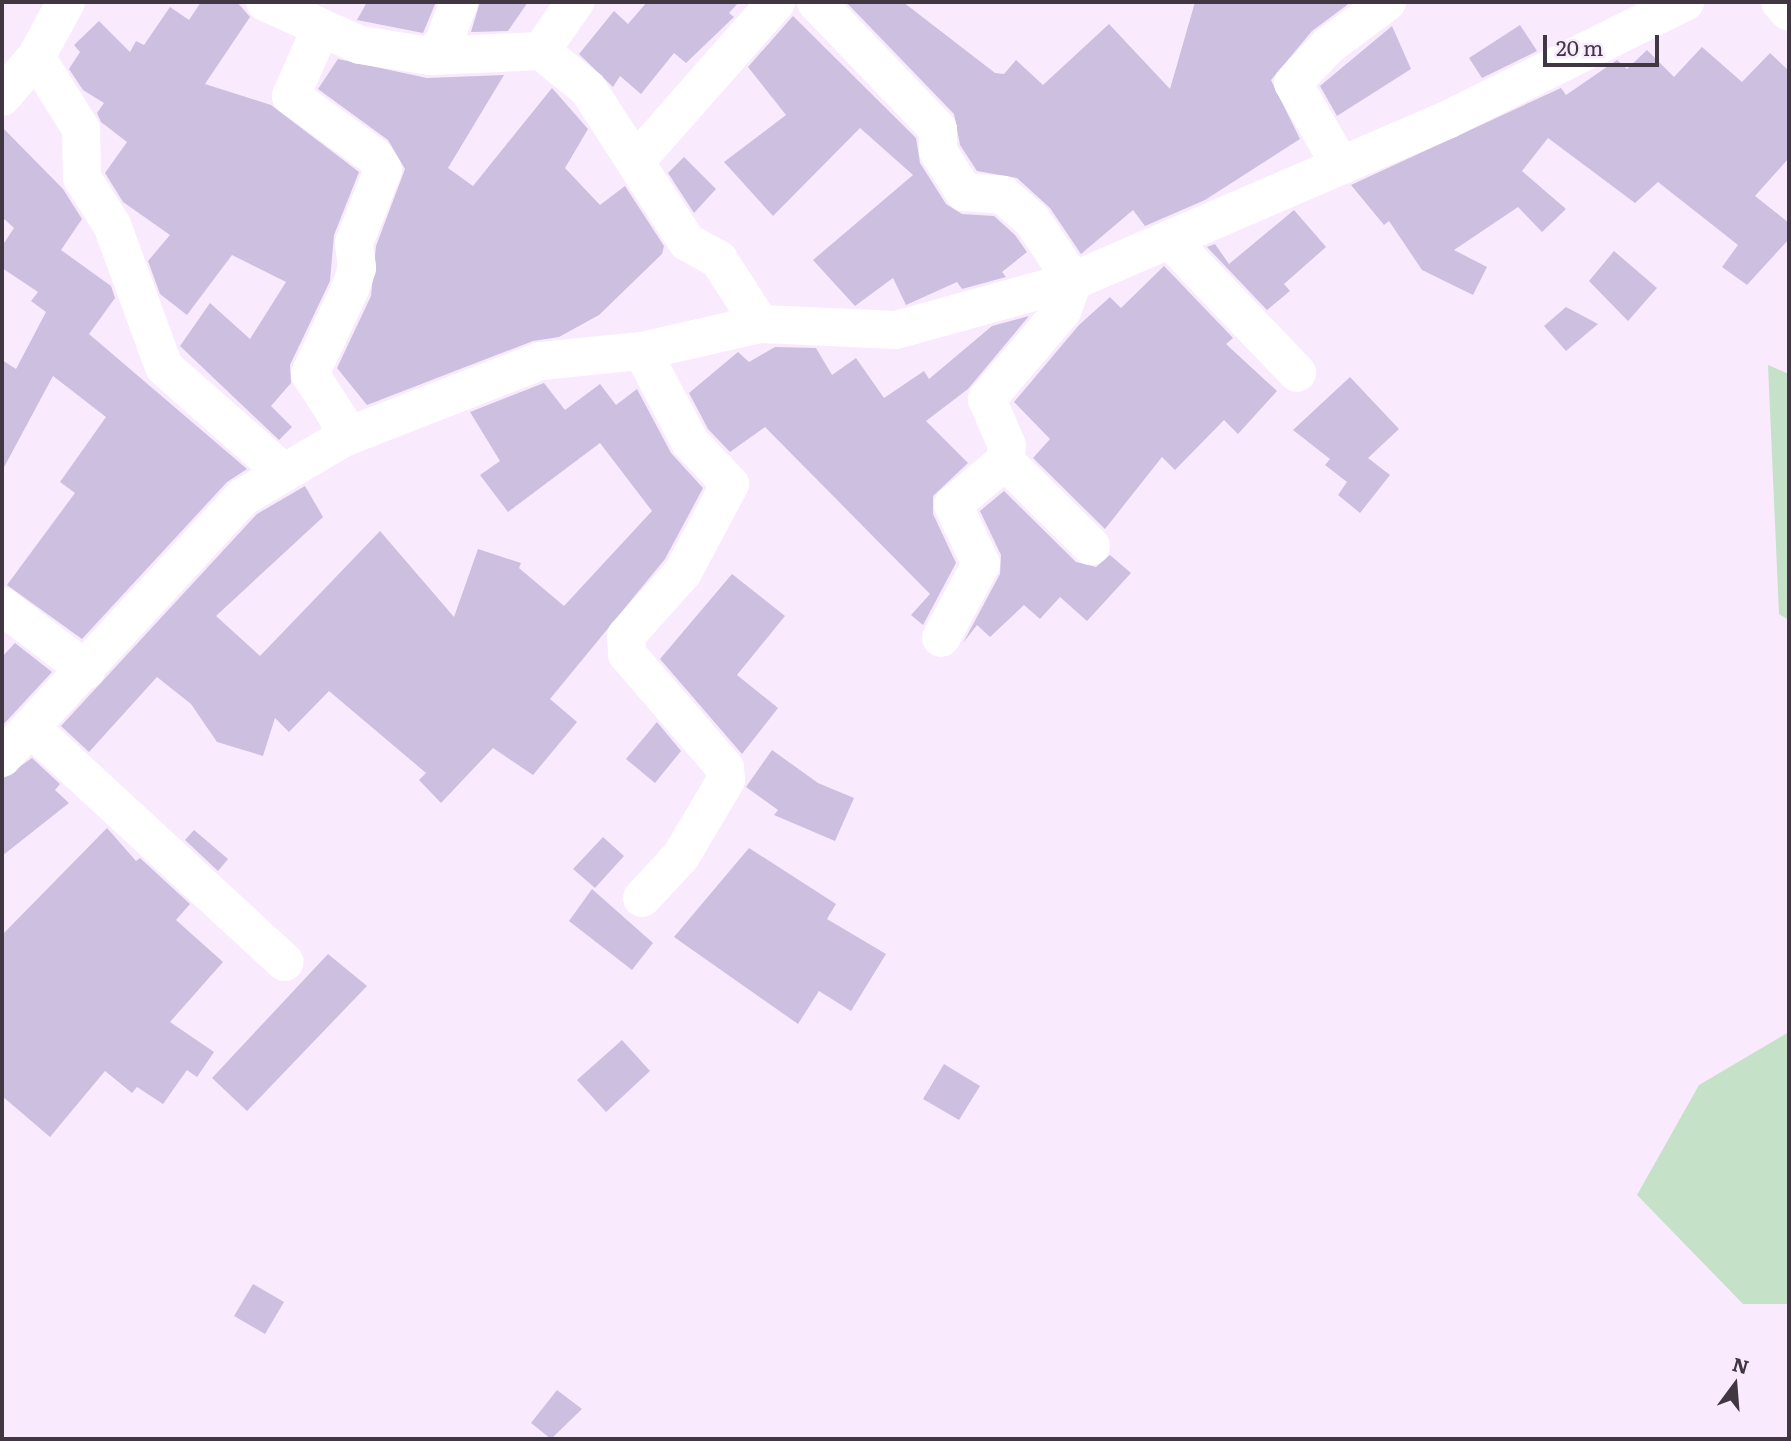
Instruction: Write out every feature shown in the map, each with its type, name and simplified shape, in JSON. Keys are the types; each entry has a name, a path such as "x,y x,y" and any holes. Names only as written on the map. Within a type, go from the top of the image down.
{"street":[{"path":"2,96 36,57 66,2"},
{"path":"265,2 320,30 360,45 430,56 541,51 588,89 687,242 719,260 760,324"},
{"path":"430,56 443,44 458,2"},
{"path":"541,51 575,2"},
{"path":"636,161 776,2"},
{"path":"816,2 938,129 938,151 964,192 1003,195 1032,219 1073,281"},
{"path":"1339,163 1293,83 1328,46 1387,2"},
{"path":"2,758 86,670 186,554 243,497 282,471 343,438 541,361 642,351 760,324 896,330 1073,281 1172,242 1339,163 1447,120 1685,2"},
{"path":"1780,2 1789,12"},
{"path":"320,30 291,96 375,157 383,170 354,243 357,268 350,289 310,374 339,419 343,438"},
{"path":"36,57 81,129 82,178 117,237 164,367 282,471"},
{"path":"1172,242 1297,373"},
{"path":"941,638 981,564 953,505 1005,461 1007,446 987,399 1062,311 1073,281"},
{"path":"642,351 690,442 730,484 683,572 626,636 626,654 725,768 726,780 681,856 642,898"},
{"path":"1005,461 1091,546"},
{"path":"2,606 86,670"},
{"path":"31,728 285,962"}],"green space":[{"path":"1768,365 1789,374 1789,620 1779,614"},
{"path":"1789,1032 1789,1304 1743,1304 1637,1195 1699,1085"}],"building":[{"path":"201,2 237,2 250,17 205,84 271,105 359,172 334,235 330,281 290,365 291,383 271,406 292,427 279,440 180,346 210,303 250,339 286,282 232,255 187,315 160,294 148,261 170,235 123,202 105,173 127,142 101,122 97,113 104,103 83,90 69,69 80,52 74,45 99,21 130,52 136,41 144,45 170,7 189,20"},
{"path":"367,2 436,2 423,33 357,20"},
{"path":"480,2 528,2 508,31 471,32"},
{"path":"647,2 739,2 729,13 734,17 686,63 674,53 641,94 620,76 613,87 579,54 614,11 628,24"},
{"path":"846,2 903,2 995,73 1004,74 1016,60 1043,85 1109,24 1170,89 1195,2 1351,2 1312,31 1271,80 1300,139 1205,200 1145,226 1133,210 1081,254 1050,208 1017,178 977,171 960,145 954,114"},
{"path":"793,16 916,138 920,163 946,204 962,214 994,216 1015,235 1027,252 1002,272 1006,277 962,289 957,282 906,305 893,278 855,306 813,260 913,175 860,128 773,216 724,162 786,115 748,67"},
{"path":"1520,25 1537,51 1482,78 1469,58"},
{"path":"1392,26 1411,69 1337,116 1320,86"},
{"path":"1702,47 1742,82 1770,53 1789,71 1789,158 1755,196 1789,223 1789,239 1747,285 1722,267 1738,245 1658,182 1635,203 1548,138 1522,171 1566,209 1542,232 1518,207 1454,250 1487,267 1473,295 1422,270 1389,221 1384,225 1351,185 1561,88 1566,95 1617,60 1627,69 1647,50 1674,77"},
{"path":"338,59 427,78 504,75 448,168 473,186 552,88 588,129 565,168 600,205 625,186 664,246 662,254 599,315 559,337 533,341 367,405 337,368 371,296 376,246 405,169 388,140 318,89"},
{"path":"2,127 63,189 82,219 61,250 111,286 115,298 89,334 247,469 227,482 82,639 7,585 75,493 60,482 106,417 53,376 2,471 2,360 16,369 46,312 31,301 38,292 2,268 2,246 14,228 2,217"},
{"path":"684,157 716,189 694,213 668,173"},
{"path":"1294,210 1326,247 1284,284 1290,291 1267,310 1207,247 1215,244 1229,264"},
{"path":"1614,251 1657,288 1628,321 1589,281"},
{"path":"1164,266 1233,338 1226,344 1277,391 1238,434 1224,420 1175,470 1162,457 1105,529 1033,458 1050,439 1014,402 1079,325 1110,297 1121,308"},
{"path":"1566,307 1598,324 1566,351 1544,326"},
{"path":"1029,316 968,389 926,421 968,463 933,496 933,514 956,563 923,625 911,615 930,594 765,427 730,452 708,429 689,393 738,352 749,362 775,347 816,348 832,375 856,358 884,398 924,371 929,379 992,326"},
{"path":"1350,377 1399,429 1368,458 1390,475 1360,513 1338,495 1347,482 1325,465 1330,459 1293,430"},
{"path":"544,383 565,410 600,384 616,405 637,389 671,453 703,488 665,559 550,699 577,722 533,775 493,748 441,803 419,780 426,773 329,691 289,732 275,718 263,756 217,742 191,704 157,677 89,752 61,726 257,514 305,486 323,517 216,616 260,656 380,531 454,617 478,549 521,563 519,568 564,606 652,511 600,443 508,512 480,475 500,461 470,412"},
{"path":"1004,491 1076,562 1096,567 1110,555 1131,573 1087,621 1060,597 1040,619 1024,605 990,637 977,625 963,643 1000,574 1001,555 980,511"},
{"path":"732,574 785,616 737,675 778,708 742,754 660,659"},
{"path":"15,643 52,672 2,726 2,657"},
{"path":"657,722 681,751 655,783 626,759"},
{"path":"772,750 818,783 854,798 835,841 774,815 778,810 746,787"},
{"path":"32,758 60,784 55,790 69,803 2,856 2,779"},
{"path":"107,828 136,861 140,858 190,904 176,920 223,962 170,1022 214,1052 197,1077 187,1070 163,1104 137,1087 132,1093 105,1071 50,1137 2,1096 2,935"},
{"path":"194,830 228,859 218,871 185,840"},
{"path":"603,837 624,856 595,888 573,869"},
{"path":"749,848 836,904 827,919 886,954 851,1011 819,991 798,1024 674,937"},
{"path":"592,889 653,943 632,970 569,921"},
{"path":"328,954 367,986 247,1111 212,1078"},
{"path":"622,1040 650,1071 606,1112 577,1080"},
{"path":"944,1064 980,1086 959,1120 923,1099"},
{"path":"253,1284 284,1302 265,1334 234,1316"},
{"path":"557,1390 582,1409 551,1439 531,1423"}]}
